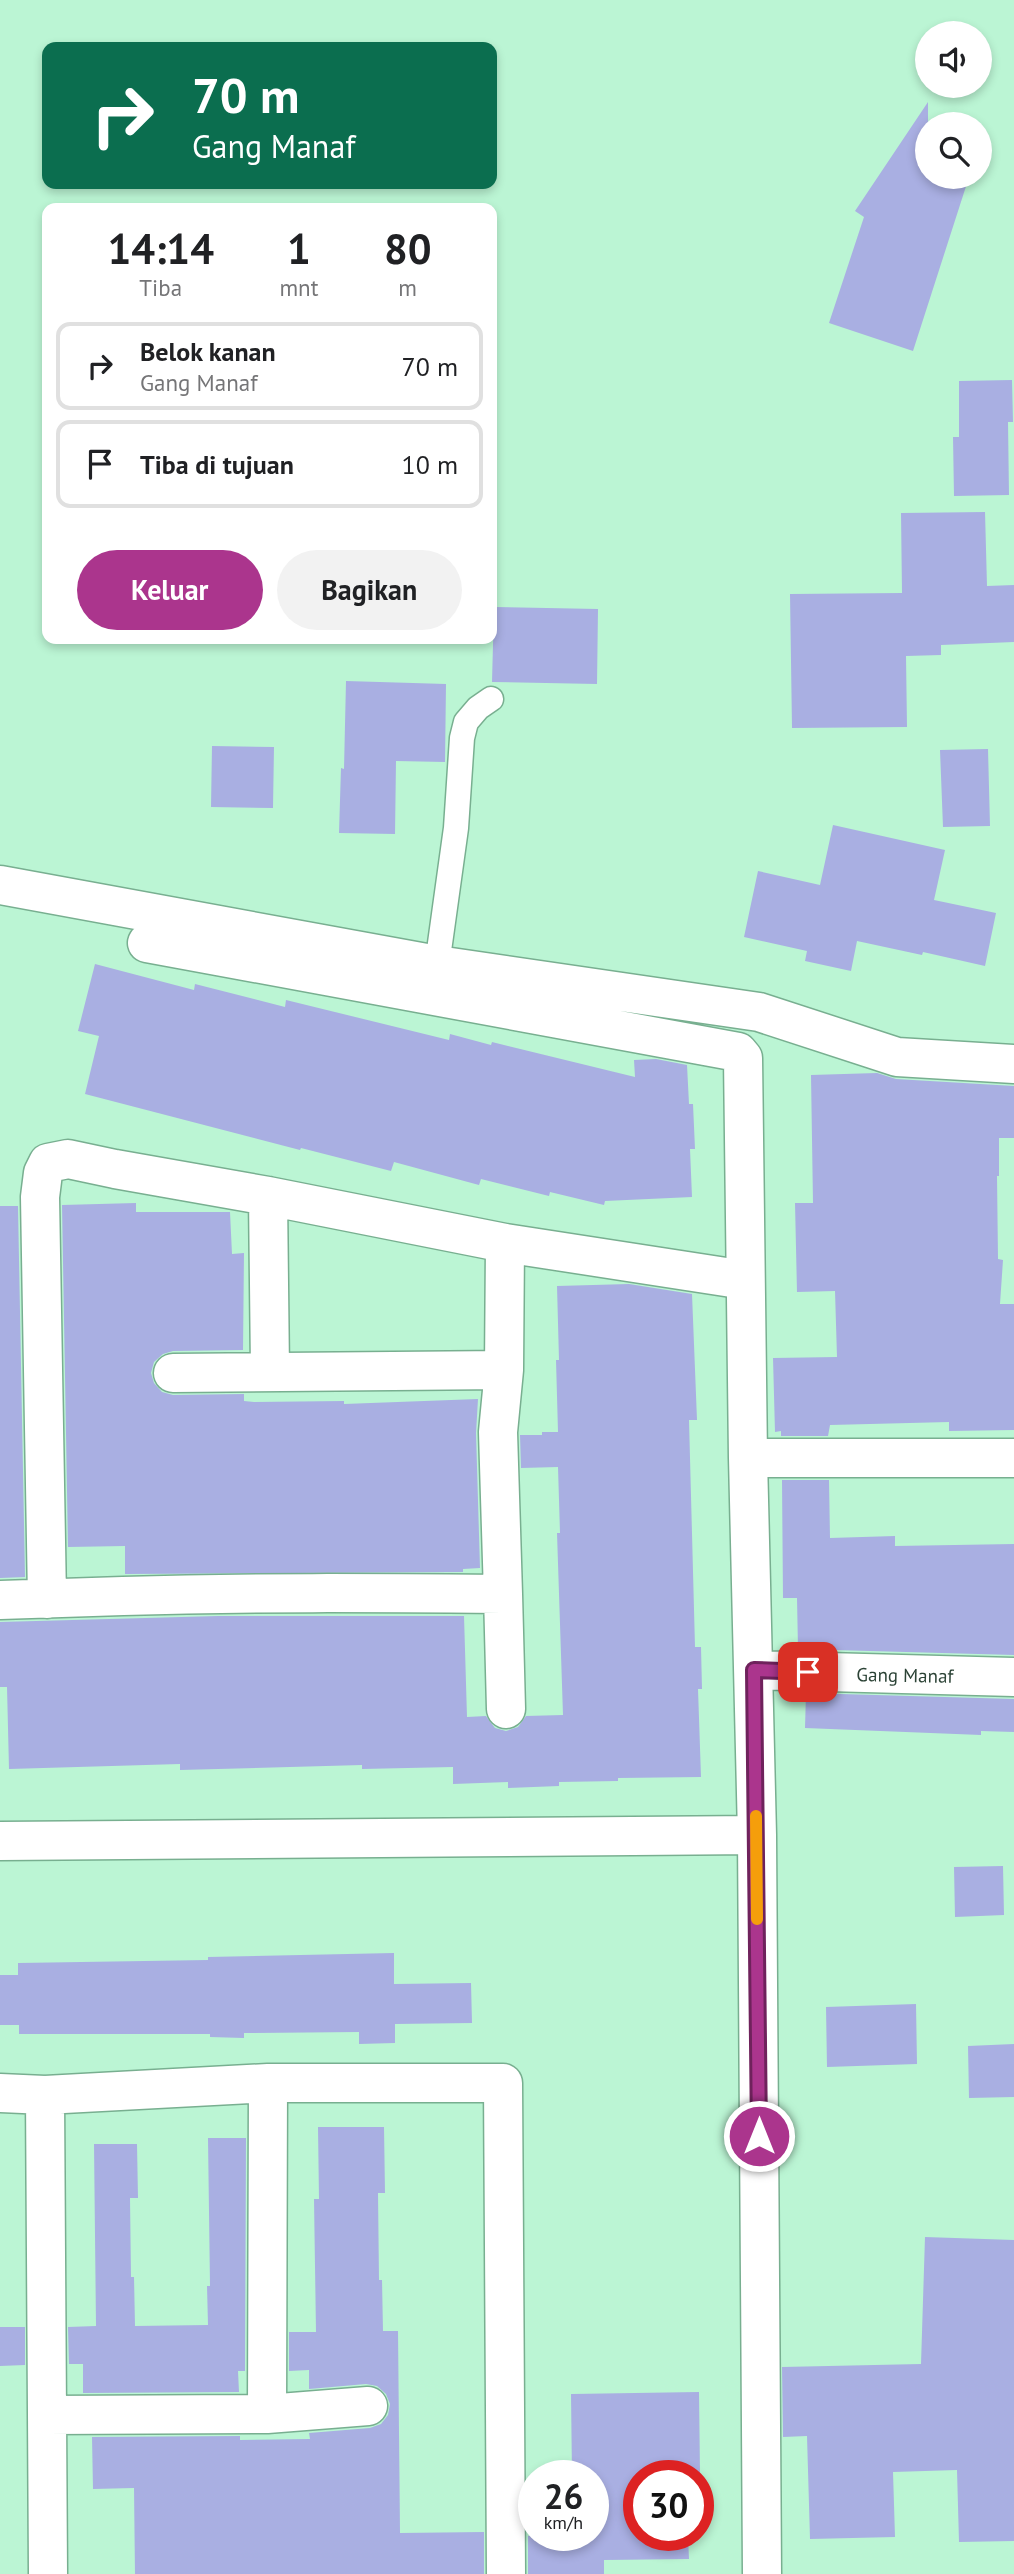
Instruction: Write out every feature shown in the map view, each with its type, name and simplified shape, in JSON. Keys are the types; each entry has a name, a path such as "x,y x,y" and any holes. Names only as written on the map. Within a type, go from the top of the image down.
{"street":[{"path":"0,885 437,965 758,1012 897,1057 1014,1064"},
{"path":"147,943 738,1052 743,1058 748,1458 757,1835 762,2574"},
{"path":"47,1599 40,1197 43,1173 48,1163 68,1158 115,1170 268,1196 505,1243 745,1280"},
{"path":"268,1196 270,1371"},
{"path":"505,1243 504,1370 498,1432 506,1709"},
{"path":"173,1373 504,1370"},
{"path":"748,1458 1014,1458"},
{"path":"0,1600 319,1593 503,1594"},
{"name":"Gang Manaf","path":"754,1670 1014,1677"},
{"path":"0,1841 757,1835"},
{"path":"267,2414 268,2083"},
{"path":"0,2093 46,2095 268,2083 503,2083 506,2574"},
{"path":"46,2095 48,2574"},
{"path":"47,2415 267,2414 368,2406"}],"lane":[{"path":"437,965 456,828 461,738 466,722 478,708 491,699"}],"building":[{"path":"928,102 928,112 921,112"},
{"path":"915,121 915,189 965,189 913,351 829,323 864,217 855,211"},
{"path":"1012,380 1013,422 1008,422 1009,495 954,496 953,437 959,437 959,381"},
{"path":"985,512 987,586 1014,585 1014,642 941,645 941,655 906,656 907,727 792,728 790,594 902,593 901,513"},
{"path":"497,607 598,609 597,684 492,682 493,644 497,644"},
{"path":"346,681 446,684 445,762 396,761 395,834 339,833"},
{"path":"212,746 274,747 273,808 211,807"},
{"path":"988,749 990,826 943,827 940,750"},
{"path":"833,825 945,850 934,900 996,913 985,966 857,941 851,971 805,961 807,951 744,937 758,871 820,885"},
{"path":"95,964 194,990 195,984 285,1007 286,1000 449,1040 450,1034 491,1045 492,1042 635,1077 634,1060 656,1059 687,1065 689,1104 693,1104 695,1149 690,1149 692,1197 605,1201 604,1205 550,1192 549,1196 481,1179 479,1185 394,1162 391,1171 85,1094 99,1036 78,1031"},
{"path":"877,1073 896,1079 1014,1086 1014,1138 999,1138 997,1176 998,1259 1003,1260 1000,1304 1014,1304 1014,1430 949,1431 949,1422 830,1425 828,1436 781,1436 781,1431 775,1432 773,1358 837,1357 835,1291 797,1292 795,1203 813,1203 811,1075"},
{"path":"136,1203 136,1212 230,1212 232,1254 244,1253 243,1350 173,1351 163,1354 154,1362 151,1373 154,1383 162,1392 173,1395 244,1394 244,1401 254,1402 344,1401 344,1404 478,1399 476,1433 480,1568 463,1569 463,1572 125,1574 125,1546 68,1547 62,1205"},
{"path":"0,1206 18,1206 25,1577 0,1578"},
{"path":"629,1284 692,1294 697,1420 689,1420 695,1647 701,1647 702,1689 698,1689 701,1777 618,1778 618,1781 559,1782 559,1786 508,1788 508,1782 453,1784 453,1767 362,1769 362,1765 180,1770 180,1764 9,1769 7,1687 0,1687 0,1622 218,1616 464,1616 467,1717 486,1716 495,1728 506,1731 518,1727 526,1716 563,1715 557,1533 560,1533 558,1467 521,1468 520,1435 558,1432 557,1286"},
{"path":"782,1480 829,1480 830,1538 895,1536 895,1546 1014,1544 1014,1655 798,1649 797,1598 783,1598"},
{"path":"806,1693 1014,1699 1014,1732 981,1731 981,1735 805,1728"},
{"path":"1003,1866 1004,1915 955,1917 954,1867"},
{"path":"394,1953 394,1984 471,1983 472,2023 395,2024 395,2043 359,2044 359,2032 244,2033 244,2038 210,2037 210,2034 19,2034 19,2025 0,2025 0,1975 18,1975 18,1963"},
{"path":"916,2004 917,2064 827,2067 826,2007"},
{"path":"1014,2044 1014,2097 969,2098 968,2046"},
{"path":"318,2127 384,2127 385,2193 378,2193 379,2280 382,2280 383,2331 398,2331 400,2533 484,2532 484,2574 135,2574 134,2488 93,2489 92,2437 240,2436 240,2440 310,2439 309,2433 370,2428 381,2424 388,2415 390,2404 386,2394 377,2386 366,2384 309,2389 309,2370 289,2371 289,2332 316,2332 314,2199 319,2199"},
{"path":"208,2138 246,2138 245,2371 238,2371 239,2392 83,2393 83,2364 69,2364 68,2327 96,2326 94,2144 137,2144 138,2198 130,2198 135,2326 208,2325"},
{"path":"925,2237 1014,2240 1014,2541 959,2542 957,2470 893,2472 895,2537 810,2539 807,2436 783,2437 782,2367 921,2364"},
{"path":"0,2327 25,2327 25,2365 0,2366"},
{"path":"699,2392 700,2460 623,2460 623,2551 689,2551 689,2559 604,2560 604,2574 528,2574 528,2551 609,2551 609,2460 572,2460 571,2394"}],"slow traffic":[{"path":"756,1816 757,1919"}],"route":[{"path":"759,2136 754,1670 808,1672"}]}
